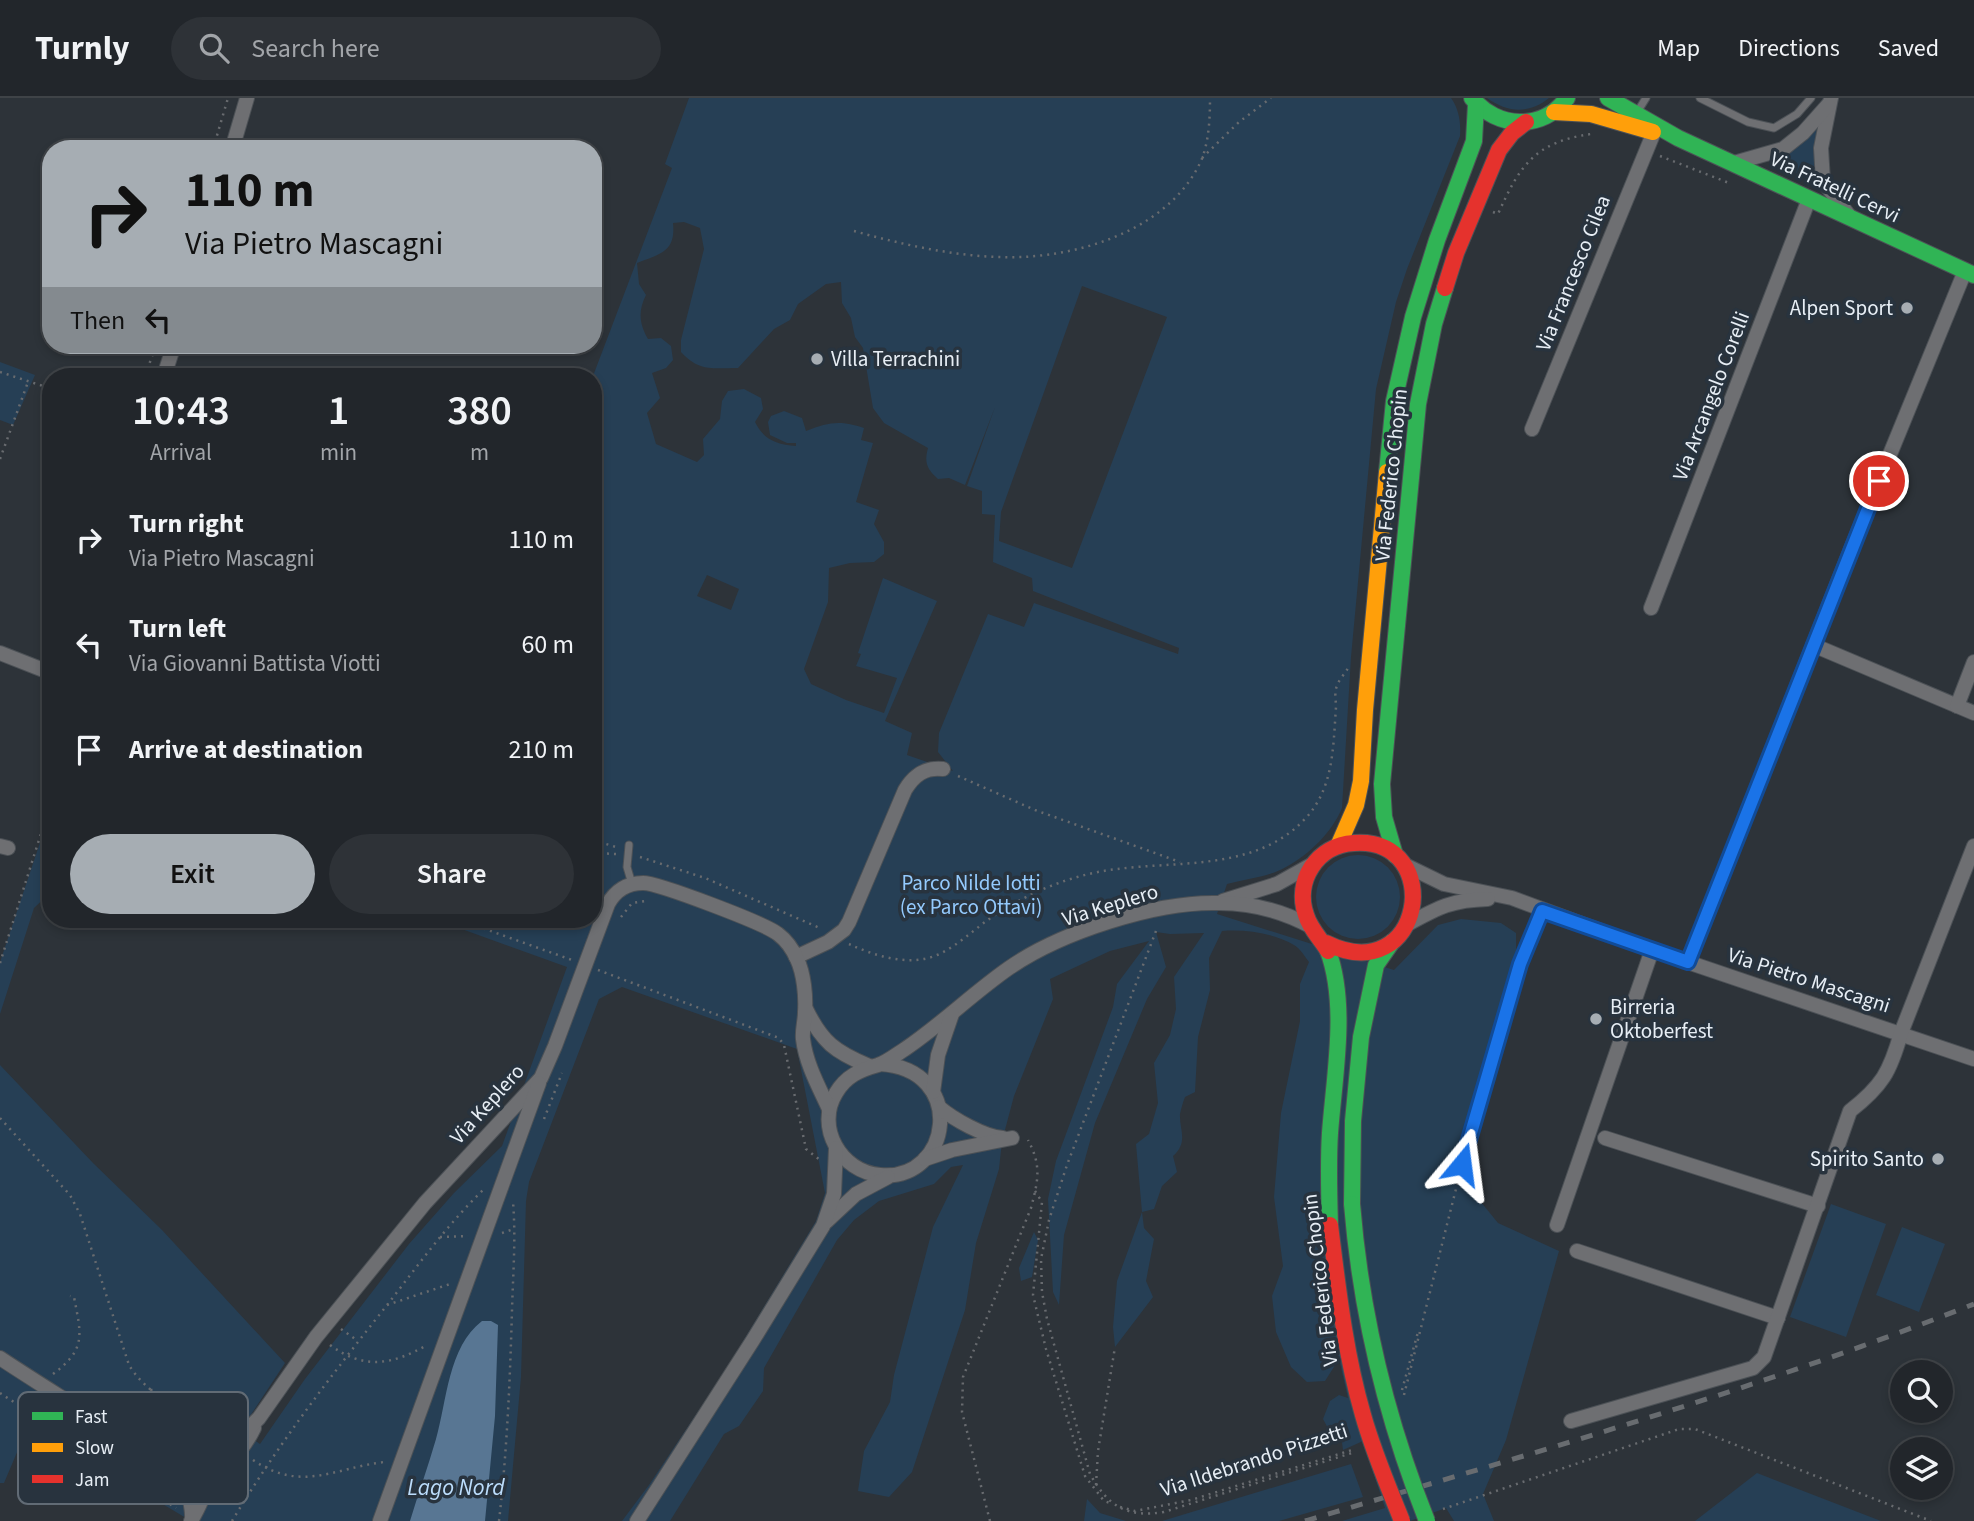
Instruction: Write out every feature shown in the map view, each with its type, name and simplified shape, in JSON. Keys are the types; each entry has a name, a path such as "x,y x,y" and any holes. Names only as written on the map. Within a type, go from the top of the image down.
{"main road":[{"name":"Via Fratelli Cervi","path":"1526,122 1541,119 1554,112 1567,98"},
{"name":"Via Fratelli Cervi","path":"1608,98 1678,138 1970,273"},
{"path":"1474,101 1493,116 1526,122"},
{"name":"Via Federico Chopin","path":"1313,864 1325,852 1339,844 1356,805 1361,781 1394,401 1417,304 1437,240 1474,141 1474,101"},
{"name":"Via Fratelli Cervi","path":"1554,112 1591,114 1678,138"},
{"name":"Via Federico Chopin","path":"1431,1516 1396,1442 1368,1333 1357,1270 1352,1204 1353,1121 1361,1037 1376,965 1408,924 1415,894 1412,879 1400,860 1384,817 1382,784 1418,404 1434,324 1456,253 1499,150 1526,122"},
{"path":"1339,844 1369,842 1383,846 1400,860"},
{"path":"1310,926 1302,895 1305,878 1313,864"},
{"name":"Via Federico Chopin","path":"1310,926 1326,943 1342,951 1359,953 1376,950 1392,942"},
{"name":"Via Federico Chopin","path":"1326,943 1338,1003 1330,1137 1330,1225 1341,1317 1371,1443 1402,1521"}],"street":[{"path":"235,140 247,98"},
{"path":"1734,163 1783,149 1803,133 1830,101"},
{"path":"1830,101 1821,148 1823,181 1851,218"},
{"name":"Via Francesco Cilea","path":"1532,429 1654,132"},
{"name":"Via Arcangelo Corelli","path":"1651,608 1809,198"},
{"path":"1688,962 1813,645 1970,273"},
{"path":"1813,645 1974,713"},
{"path":"0,653 42,669"},
{"path":"1957,706 1974,663"},
{"path":"796,957 819,948 836,937 849,922 905,790 921,772 943,769"},
{"path":"1571,1422 1753,1368 1765,1357 1850,1111 1870,1096 1893,1064 1901,1033 1974,846"},
{"name":"Via Pietro Mascagni","path":"1400,860 1444,884 1512,898 1652,950 1974,1059"},
{"path":"1218,903 1278,884 1313,864"},
{"path":"633,884 659,886 760,923 780,935 796,957 803,982 806,1009 803,1036 806,1057 829,1109"},
{"name":"Via Keplero","path":"602,921 612,897 633,884"},
{"name":"Via Pietro Mascagni","path":"1408,924 1444,904 1464,900 1512,898"},
{"path":"1218,903 1277,911 1310,926"},
{"name":"Via Keplero","path":"874,1065 905,1049 1010,967 1069,938 1118,919 1146,912 1218,903"},
{"path":"1462,1163 1520,964 1542,911"},
{"name":"Via Keplero","path":"248,1441 259,1418 316,1337 425,1203 541,1078 599,928"},
{"path":"1556,1225 1652,950"},
{"path":"806,1009 816,1030 831,1046 874,1065"},
{"path":"933,1093 938,1055 952,1014"},
{"path":"638,1521 822,1226 834,1194 836,1148 828,1122 834,1094 855,1072 874,1065 896,1065 911,1070 924,1080 939,1107 940,1130 936,1141 924,1159 915,1166 856,1194 822,1226"},
{"path":"380,1521 541,1078"},
{"path":"939,1107 987,1135 1012,1138"},
{"path":"924,1159 952,1150 1012,1138"},
{"path":"1605,1138 1818,1206"},
{"path":"836,1148 844,1159 867,1173 895,1175"},
{"path":"1577,1251 1779,1318"},
{"path":"4,1359 52,1392"},
{"path":"191,1520 202,1504"}],"lane":[{"path":"1636,114 1646,98"},
{"path":"1700,98 1748,122 1774,128 1797,114 1811,98"},
{"path":"629,845 627,867 633,884"}],"path":[{"path":"216,140 228,98"},
{"path":"854,230 913,246 979,255 1021,257 1075,250 1123,232 1165,207 1188,184 1202,158 1208,134 1210,98"},
{"path":"1202,158 1239,122 1271,98"},
{"path":"1476,205 1498,214 1513,180 1532,156 1557,141 1593,134"},
{"path":"0,372 42,386"},
{"path":"0,459 28,382"},
{"path":"667,864 705,878 878,956 904,959 936,956 996,914 1072,877 1116,869 1223,859 1272,846 1301,823 1320,801 1331,763 1335,708"},
{"path":"943,769 1035,810 1183,863"},
{"path":"0,962 42,830"},
{"path":"618,922 632,903 656,897 659,886"},
{"path":"482,928 779,1038 784,1045 806,1149 836,1168"},
{"path":"1114,1505 1090,1474 1047,1319 1042,1292 1041,1259 1049,1220 1067,1165 1156,931"},
{"path":"0,1118 70,1195 89,1238 130,1365 135,1375 154,1392"},
{"path":"990,1521 962,1412 963,1377 1031,1208 1039,1180 1036,1158 1028,1141 1021,1137 1012,1138"},
{"path":"1401,1403 1462,1163"},
{"path":"248,1495 346,1356 440,1237 487,1186"},
{"path":"1035,1191 1042,1202 1033,1295 1046,1349 1084,1476 1104,1501 1135,1511 1191,1500 1362,1447"},
{"path":"499,1521 511,1339 514,1229 512,1195"},
{"path":"440,1237 484,1233"},
{"path":"387,1305 442,1288 469,1275"},
{"path":"38,1383 61,1368 79,1346 81,1332 74,1297 70,1296"},
{"path":"1400,1395 1427,1303"},
{"path":"328,1323 358,1341"},
{"path":"316,1337 346,1356 375,1364 394,1361 448,1333"},
{"path":"1096,1485 1098,1451 1115,1347"},
{"path":"0,1393 18,1405"},
{"path":"1431,1516 1679,1429 1695,1429 1931,1521"},
{"name":"Via Ildebrando Pizzetti","path":"1114,1505 1137,1514 1164,1512 1357,1451"},
{"path":"248,1457 280,1474 300,1477 325,1476 402,1460"},
{"path":"167,1504 191,1520"},
{"path":"232,1521 243,1504"}],"green space":[{"name":"Parco Nilde Iotti (ex Parco Ottavi)","path":"689,98 1451,98 1454,102 1459,116 1460,136 1396,302 1376,389 1351,657 1342,808 1326,834 1295,862 1272,873 1227,884 1217,914 1394,970 1438,925 1461,919 1501,923 1516,933 1516,957 1454,1169 1498,1223 1559,1251 1506,1440 1483,1494 1494,1521 1454,1521 1446,1508 1410,1521 1342,1521 1385,1508 1363,1441 1343,1450 1341,1435 1330,1432 1323,1419 1330,1401 1339,1395 1348,1398 1339,1359 1325,1381 1307,1382 1291,1367 1276,1332 1272,1296 1283,1266 1274,1197 1281,1113 1300,1021 1300,984 1309,962 1298,948 1286,941 1240,931 1222,931 1209,958 1210,990 1198,1037 1195,1092 1185,1097 1180,1114 1181,1146 1173,1156 1177,1172 1162,1186 1154,1209 1142,1212 1136,1144 1149,1134 1158,1103 1154,1063 1170,1035 1176,1009 1174,977 1204,933 1156,932 1166,967 1147,999 1095,1123 1064,1235 1059,1305 1053,1292 1048,1199 1056,1161 1113,1007 1117,984 1149,941 1110,951 1050,979 1053,999 1014,1096 1002,1141 999,1169 976,1243 965,1310 912,1472 889,1497 858,1491 864,1451 890,1402 894,1375 933,1227 963,1165 951,1167 934,1184 879,1201 854,1220 837,1240 764,1368 763,1391 739,1426 724,1434 670,1521 622,1521 725,1371 816,1221 825,1193 797,1049 622,987 599,999 529,1182 526,1201 521,1377 508,1521 191,1521 163,1504 248,1504 248,1436 260,1444 305,1379 409,1244 454,1193 502,1146 567,967 459,928 602,928 602,368 596,368 672,168 665,164","holes":["684,222 700,228 704,249 681,340 681,352 694,363 707,368 738,368 774,329 790,320 798,304 826,284 841,282 842,303 851,318 855,337 863,348 873,408 884,423 928,448 927,465 938,479 949,478 965,485 995,407 967,486 982,491 982,514 995,515 993,562 1032,578 1033,591 1179,648 1178,654 1034,603 1024,627 988,614 939,733 938,752 953,771 907,755 912,733 885,721 937,601 883,578 856,666 897,678 884,713 811,684 804,669 828,602 829,568 850,563 874,562 884,554 884,542 874,524 879,510 856,502 873,443 861,440 864,428 848,424 828,424 806,431 802,418 784,411 771,416 768,422 770,435 787,443 796,443 796,446 777,442 762,433 755,422 763,409 761,398 744,389 728,391 722,401 720,419 703,439 704,455 697,462 656,444 647,413 660,398 652,373 666,368 673,360 671,346 661,338 648,339 643,328 641,312 646,295 639,284 637,263 665,251 672,240 673,223","1082,286 1167,317 1072,568 999,541 1001,512","707,575 739,589 731,610 697,596"]},
{"path":"1487,98 1549,98 1534,107 1518,110 1503,107"},
{"path":"1829,104 1821,148 1829,189 1759,156 1784,149"},
{"path":"0,362 35,375 13,425 0,420"},
{"path":"42,837 42,900 34,908 0,1014 0,962"},
{"path":"1350,855 1366,855 1382,862 1393,873 1400,889 1397,913 1388,927 1366,939 1350,939 1334,932 1323,921 1316,905 1316,889 1323,873 1334,862"},
{"path":"0,1065 93,1163 162,1230 285,1363 248,1418 248,1392 18,1392 18,1450 4,1483 0,1483"},
{"path":"1831,1204 1886,1224 1846,1337 1790,1317"},
{"path":"1142,1212 1144,1228 1154,1239 1146,1281 1153,1297 1115,1347 1113,1327 1117,1281"},
{"path":"1902,1227 1945,1244 1919,1312 1876,1295"},
{"path":"1034,1232 1038,1240 1032,1277 1021,1281 1019,1268"},
{"path":"1351,1464 1363,1497 1279,1521 1162,1521"},
{"path":"1757,1473 1881,1521 1695,1521"},
{"path":"1087,1499 1100,1513 1126,1521 1084,1521"}],"water":[{"name":"Lago Nord","path":"482,1321 491,1321 498,1325 495,1416 485,1521 410,1521 436,1439 455,1360 471,1332"}],"railway":[{"path":"1305,1521 1726,1393 1974,1304"}],"traffic: fast":[{"path":"1472,98 1494,116 1520,122 1546,116 1567,98"},
{"path":"1608,98 1678,138 1974,275"},
{"path":"1387,472 1394,401 1413,317 1437,240 1474,141 1476,104"},
{"path":"1395,855 1384,817 1382,784 1418,404 1434,324 1445,288"},
{"path":"1352,1204 1353,1121 1361,1037 1376,965 1392,942"},
{"path":"1328,951 1334,972 1338,1018 1329,1145 1330,1225"},
{"path":"1352,1204 1362,1286 1378,1366 1399,1444 1427,1521"}],"traffic: slow":[{"path":"1554,112 1591,114 1653,132"},
{"path":"1339,844 1356,805 1361,781 1387,472"}],"traffic: jam":[{"path":"1445,288 1456,253 1499,150 1512,133 1526,122"},
{"path":"1326,943 1359,952 1385,947 1402,931 1412,909 1412,885 1403,863 1384,848 1354,843 1341,845 1319,858 1306,878 1303,890 1306,915 1328,951"},
{"path":"1330,1225 1351,1368 1371,1442 1402,1521"}],"place":[{"name":"Alpen Sport","path":"1907,308"},
{"name":"Villa Terrachini","path":"817,359"},
{"name":"Birreria Oktoberfest","path":"1596,1019"},
{"name":"Spirito Santo","path":"1938,1159"}],"route":[{"path":"1462,1164 1520,964 1542,911 1688,962 1879,481"}]}
